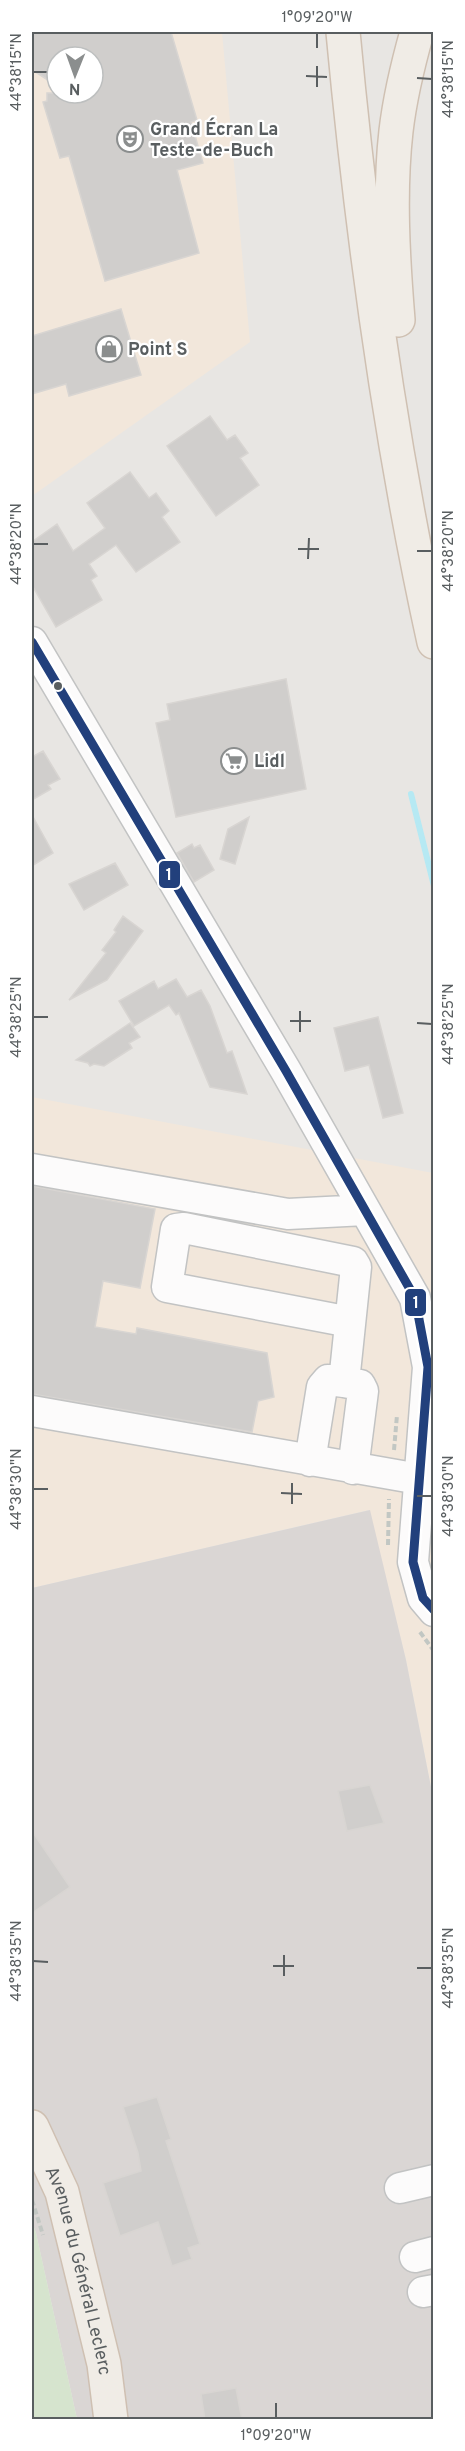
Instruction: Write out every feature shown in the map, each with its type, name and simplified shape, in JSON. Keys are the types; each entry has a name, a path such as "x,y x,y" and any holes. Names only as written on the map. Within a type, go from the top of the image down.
{"main road":[{"path":"343,32 350,112 385,370 431,631"},
{"path":"417,32 405,76 396,132 393,212 396,298 431,631"},
{"name":"Avenue du Général Leclerc","path":"32,2127 62,2192 104,2364 111,2420"}],"street":[{"path":"32,642 286,1071 415,1298 428,1367 405,1477 413,1562 423,1598 424,1618"},
{"path":"32,1169 288,1214 364,1210"},
{"path":"344,1382 356,1266 353,1262 184,1228 177,1229 174,1234 166,1287 350,1322"},
{"path":"355,1277 396,1265"},
{"path":"310,1461 322,1387 328,1380 344,1382 360,1385 363,1392 353,1468"},
{"path":"32,1411 405,1477"},
{"path":"400,2188 434,2180"}],"path":[{"path":"388,1547 405,1477 398,1407"},
{"path":"424,1618 434,1651"}],"shaded area":[{"path":"32,32 222,32 250,342 32,496"},
{"path":"32,1097 433,1173 433,1797 406,1660 369,1510 32,1588"},
{"path":"370,1510 406,1660 433,1797 433,2419 77,2419 32,2222 32,1588"}],"green space":[{"path":"32,2222 36,2233 77,2419 32,2419"}],"building":[{"name":"Grand Écran La Teste-de-Buch","path":"32,32 171,32 197,120 191,122 203,163 177,170 199,253 105,281 69,156 60,158 43,102 45,102 45,105 105,105 105,45 45,45 45,78 34,71"},
{"path":"121,309 141,375 69,396 66,384 32,394 32,336"},
{"path":"210,416 227,440 235,435 248,453 240,458 259,485 216,516 167,446"},
{"path":"130,472 149,498 156,493 169,511 162,517 180,542 136,572 116,545 89,564 97,576 91,580 102,600 56,627 32,585 32,542 57,524 73,551 105,528 87,503"},
{"path":"286,679 306,789 176,817 156,723 170,720 167,704"},
{"path":"43,751 60,779 48,785 51,789 32,800 32,757"},
{"path":"32,815 53,853 32,866"},
{"path":"249,817 235,864 220,859 228,829"},
{"path":"192,844 194,848 200,845 214,870 194,882 177,853"},
{"path":"115,863 128,885 84,910 69,884"},
{"path":"123,916 143,931 107,980 69,1000 106,953 102,950 116,932 114,930"},
{"path":"176,979 187,997 201,990 210,1006 227,1053 232,1051 247,1094 210,1087 179,1013 176,1015 169,1005 134,1026 119,1001 154,981 158,989"},
{"path":"378,1017 403,1113 383,1118 369,1065 345,1071 334,1028"},
{"path":"130,1023 140,1037 129,1043 132,1048 104,1066 94,1064 90,1066 88,1063 76,1060"},
{"path":"32,1186 155,1209 140,1288 103,1281 95,1327 136,1334 137,1328 267,1353 274,1397 258,1401 252,1432 32,1394"},
{"path":"370,1785 384,1823 347,1831 338,1791"},
{"path":"32,1831 70,1887 32,1913"},
{"path":"157,2097 171,2139 166,2141 200,2244 188,2248 192,2259 172,2266 158,2222 120,2236 103,2183 141,2171 138,2153 123,2107"},
{"path":"236,2388 242,2420 205,2420 201,2394"}],"waterway":[{"path":"411,794 434,886"}],"transit line":[{"name":"1","path":"32,642 286,1071 415,1298 428,1367 413,1562 423,1598 434,1610"}],"place":[{"name":"Grand Écran La Teste-de-Buch","path":"130,139"},
{"name":"Point S","path":"109,349"},
{"name":"Lidl","path":"234,761"}]}
